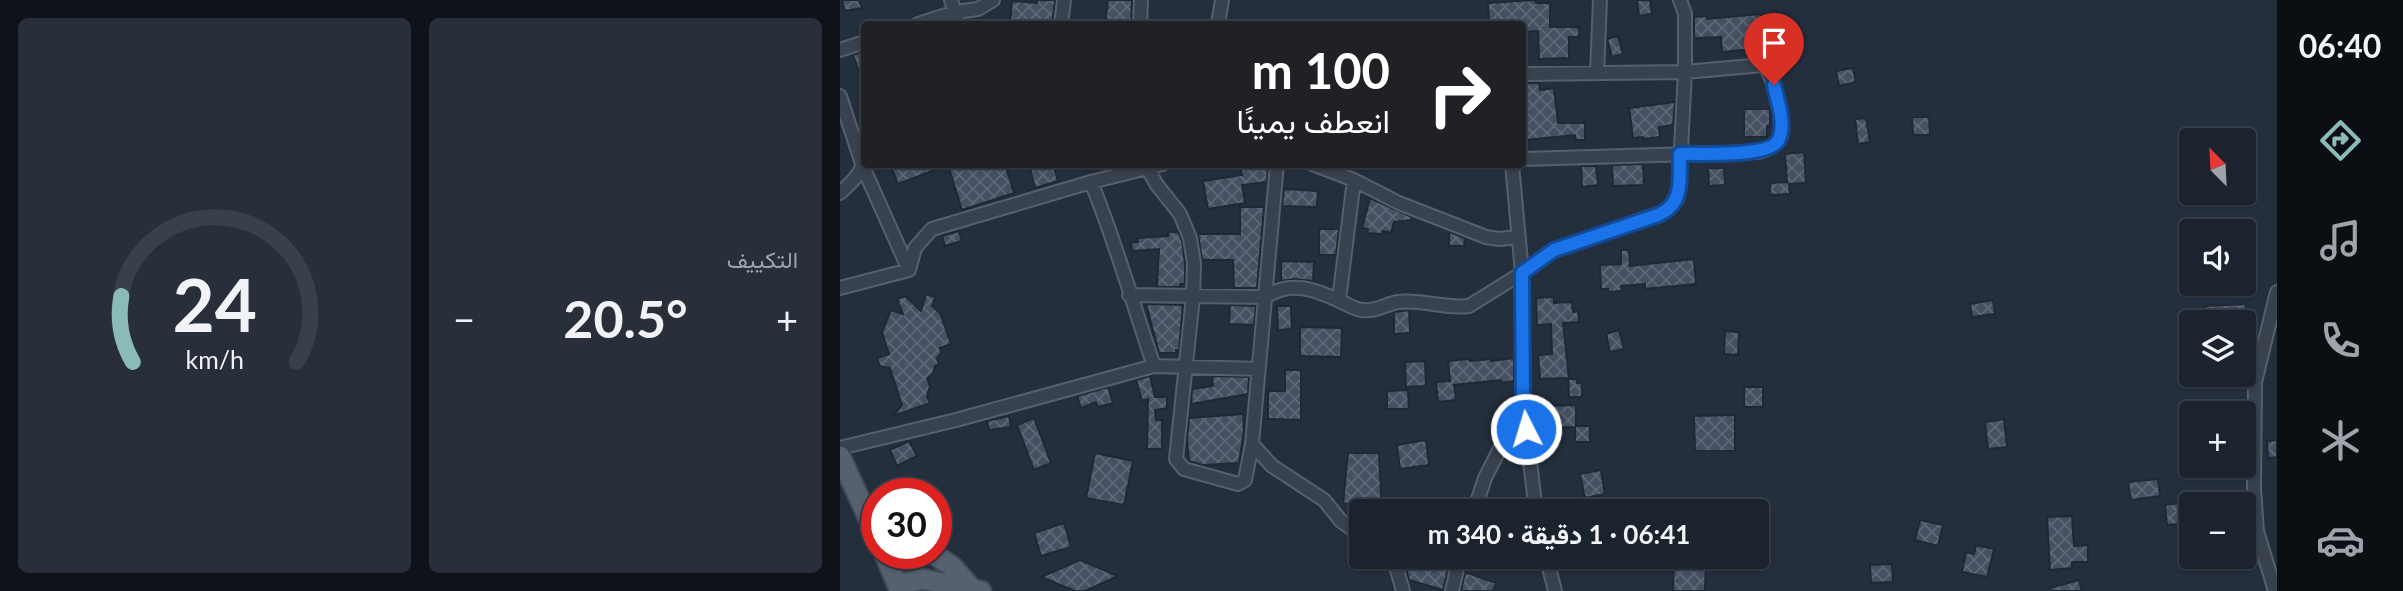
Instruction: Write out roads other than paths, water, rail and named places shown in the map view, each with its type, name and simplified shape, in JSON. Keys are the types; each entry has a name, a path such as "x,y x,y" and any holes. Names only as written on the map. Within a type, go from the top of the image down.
{"main road":[{"path":"840,456 861,495"},
{"path":"952,566 978,590"},
{"path":"891,569 899,588 922,579 978,590"}],"street":[{"path":"927,21 955,12 978,9 993,0"},
{"path":"1062,21 1065,0"},
{"path":"1140,21 1142,0"},
{"path":"1218,21 1222,0"},
{"path":"1597,73 1600,0"},
{"path":"1129,295 1265,297 1280,289 1293,287 1339,300 1361,310 1409,301 1469,306 1554,250 1670,209 1677,199 1685,72 1685,14 1680,0"},
{"path":"840,50 861,43"},
{"path":"1526,74 1685,72 1763,65 1774,85 1781,128 1776,144 1765,150 1526,159"},
{"path":"840,96 861,154"},
{"path":"840,192 849,185 861,167"},
{"path":"866,168 909,270"},
{"path":"909,270 915,248 932,229 1139,168"},
{"path":"1147,168 1157,185 1174,204 1185,225 1194,263 1187,367 1176,456 1179,464 1190,471 1241,484 1245,480 1252,444 1277,168"},
{"path":"1322,168 1354,180 1399,203 1486,237 1519,237"},
{"path":"1511,168 1522,273 1523,403 1535,499"},
{"path":"1339,300 1354,180"},
{"path":"1091,182 1107,218 1129,295 1154,366"},
{"path":"840,288 909,270"},
{"path":"2275,591 2257,531 2254,476 2255,382 2277,292"},
{"path":"840,448 956,420 1154,366 1259,369"},
{"path":"1478,499 1485,478 1523,403"},
{"path":"1252,444 1272,466 1324,500 1349,527"},
{"path":"1397,569 1403,591"},
{"path":"1452,591 1457,569"},
{"path":"1549,569 1555,591"}]}
